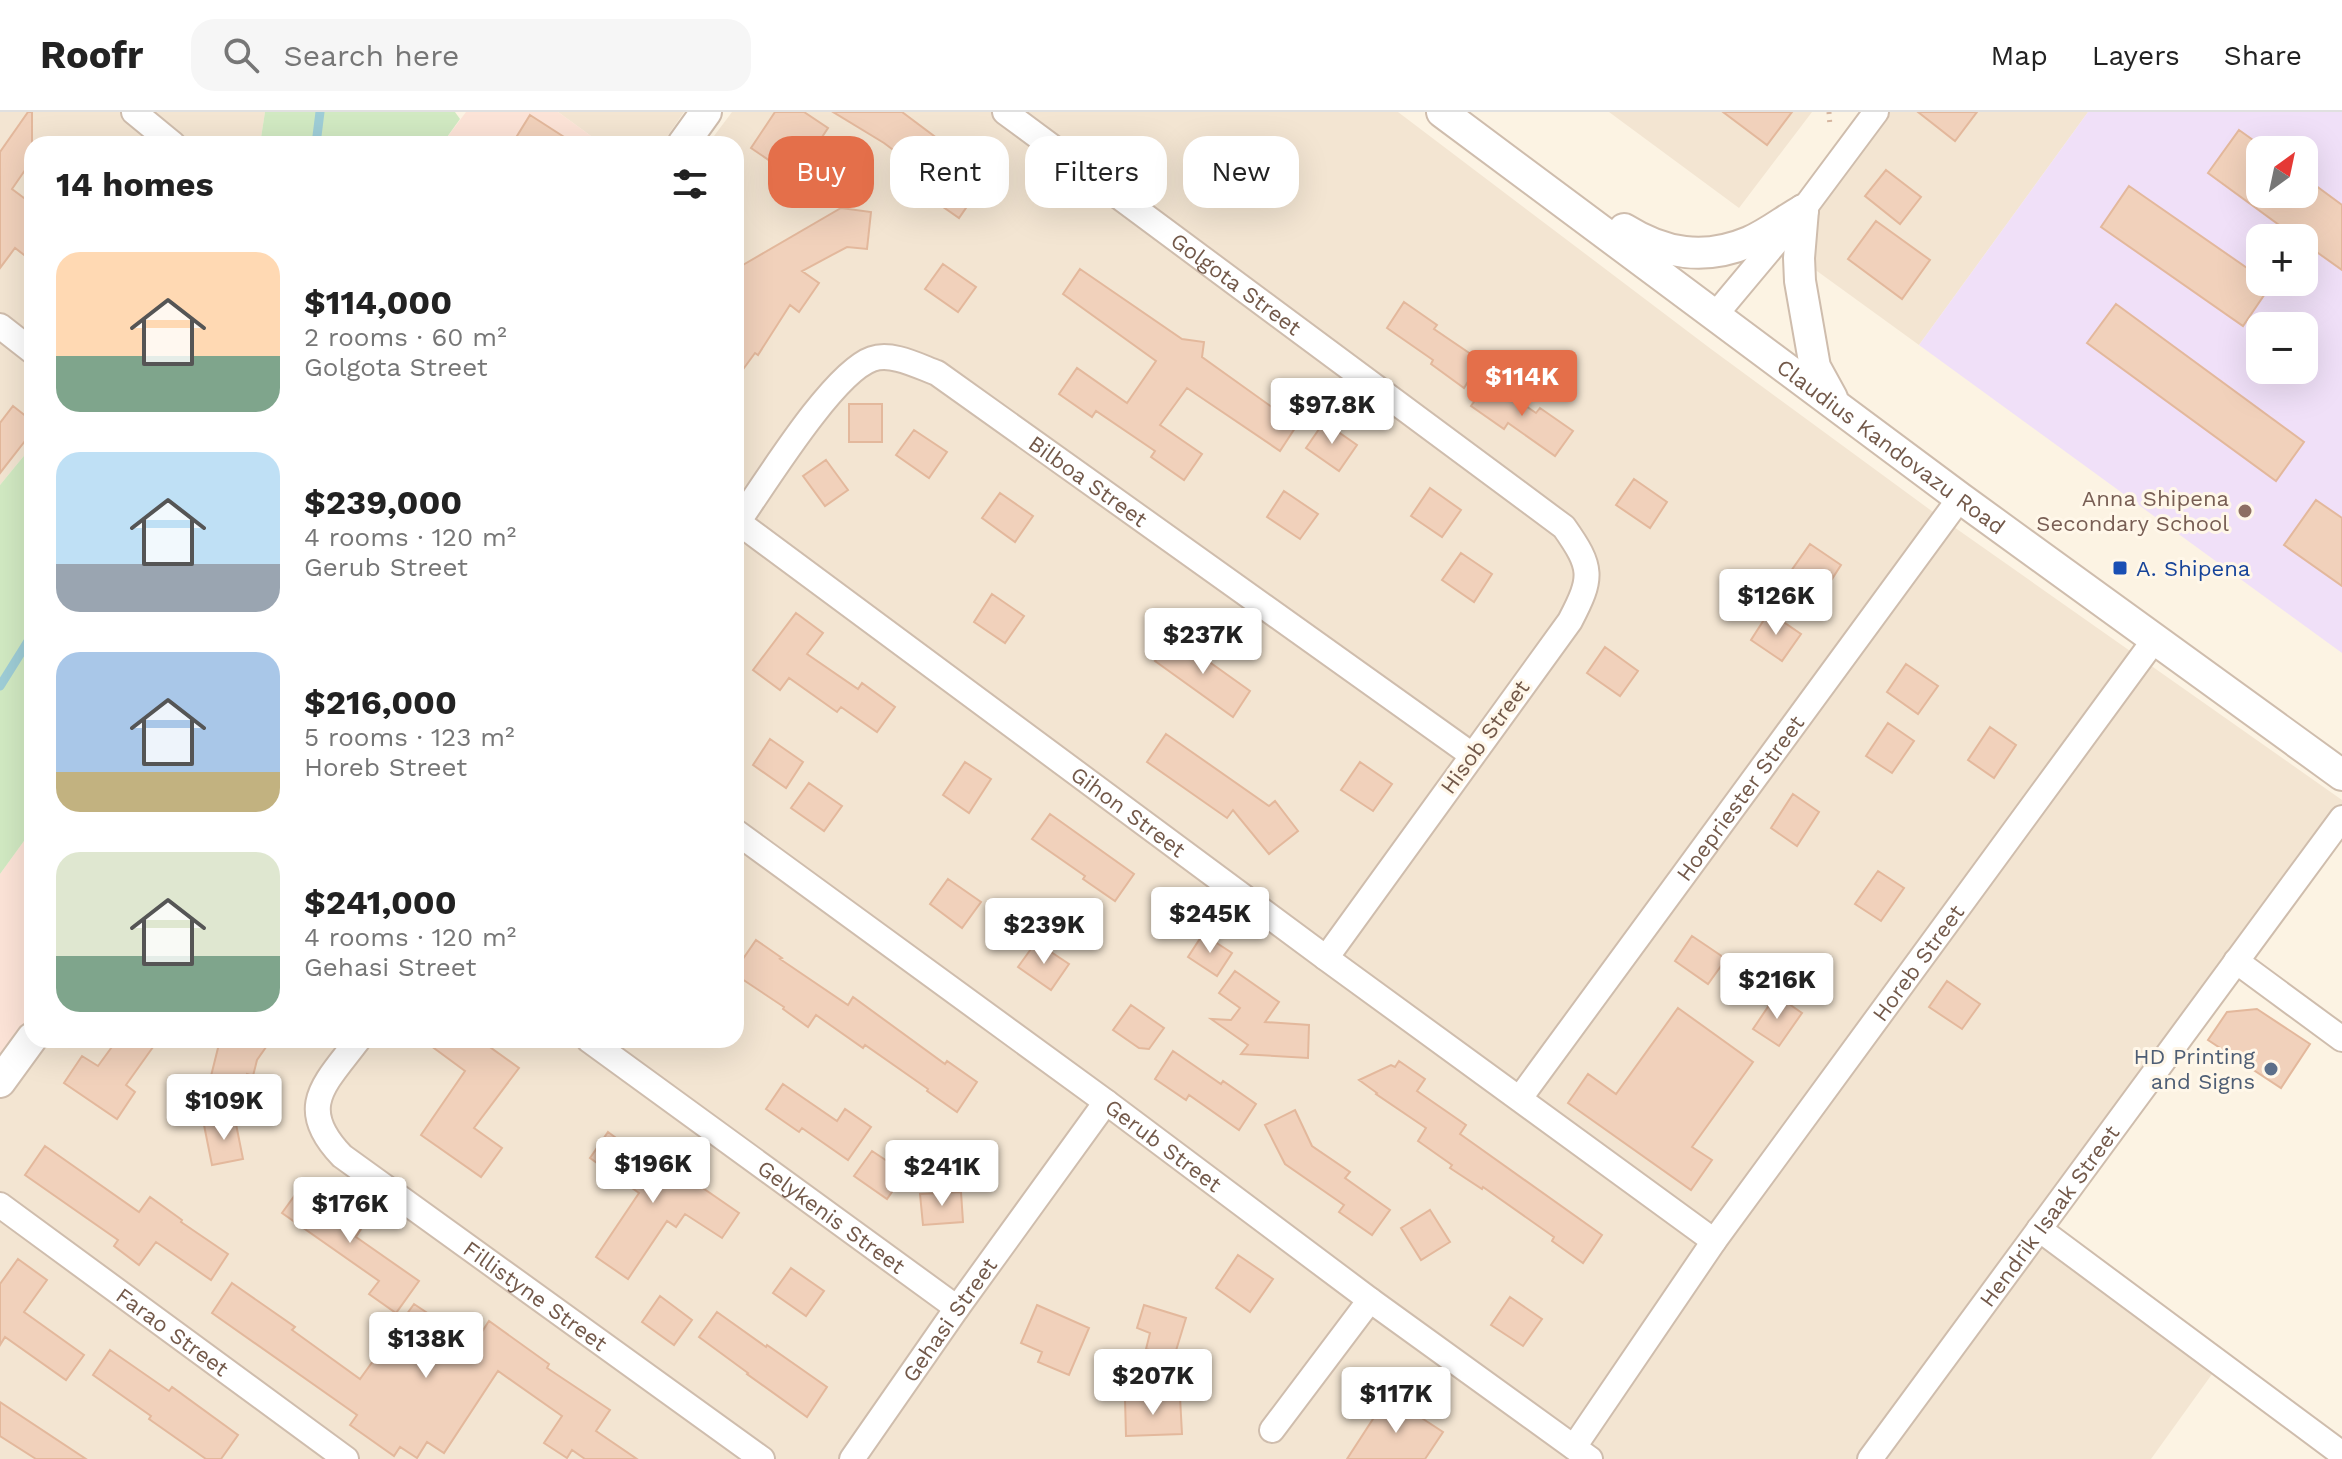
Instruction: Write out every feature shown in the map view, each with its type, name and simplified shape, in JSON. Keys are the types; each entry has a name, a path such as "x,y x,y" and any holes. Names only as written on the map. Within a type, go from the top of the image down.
{"street":[{"path":"134,112 163,136"},
{"path":"689,136 706,112"},
{"name":"Golgota Street","path":"1005,112 1544,512"},
{"name":"Claudius Kandovazu Road","path":"1442,112 1960,498 2342,775"},
{"path":"1716,314 1803,210 1876,112"},
{"path":"1467,130 1647,243 1672,251 1727,250 1751,241 1803,210"},
{"path":"1803,210 1800,281 1811,349 1815,367 1836,406"},
{"path":"0,326 24,345"},
{"name":"Bilboa Street","path":"744,514 826,398 852,371 874,358 901,360 937,373 1472,755"},
{"name":"Hoepriester Street","path":"1520,1098 1960,498"},
{"name":"Hisob Street","path":"1326,958 1570,621 1583,595 1588,570 1579,549 1564,527 1544,512"},
{"name":"Gihon Street","path":"744,529 1714,1241"},
{"name":"Horeb Street","path":"1582,1453 1714,1241 2155,639"},
{"name":"Hendrik Isaak Street","path":"1870,1459 2342,818"},
{"name":"Gerub Street","path":"744,838 1582,1453"},
{"path":"2236,961 2342,1039"},
{"path":"0,1082 25,1048"},
{"name":"Fillistyne Street","path":"352,1048 321,1089 316,1110 320,1127 335,1149 762,1459"},
{"name":"Gelykenis Street","path":"600,1048 957,1308"},
{"name":"Gehasi Street","path":"852,1459 1106,1102"},
{"name":"Farao Street","path":"0,1205 346,1459"},
{"path":"2039,1229 2342,1454"},
{"path":"1272,1430 1370,1300"}],"shaded area":[{"path":"0,112 265,112 261,136 24,136 24,456 0,485"},
{"path":"466,112 558,112 591,136 448,136"},
{"path":"558,112 684,112 668,136 591,136"},
{"path":"732,112 1398,112 1711,349 1944,520 2342,800 2342,818 2039,1229 2220,1363 2151,1459 0,1459 0,1082 26,1048 744,1048 744,136 714,136"},
{"path":"1609,112 1812,112 1739,208"},
{"path":"1876,112 2088,112 1919,345 1799,258 1803,210"},
{"name":"Anna Shipena Secondary School","path":"2088,112 2342,112 2342,653 1919,345"},
{"path":"24,841 25,1048 0,1082 0,874"}],"green space":[{"path":"265,112 455,112 460,119 448,136 261,136"},
{"path":"24,456 24,841 0,874 0,485"}],"building":[{"path":"28,112 32,112 32,136 24,136 24,172 12,189 24,198 24,255 15,248 0,268 0,152"},
{"path":"775,112 804,112 828,128 823,136 768,136 768,160 751,148"},
{"path":"833,112 902,112 934,136 890,136 890,148"},
{"path":"1723,112 1792,112 1767,145"},
{"path":"1918,112 1977,112 1955,141"},
{"path":"530,115 563,136 517,136"},
{"path":"2239,130 2247,136 2246,201 2208,173"},
{"path":"1886,170 1921,197 1900,224 1865,196"},
{"path":"2129,186 2246,267 2246,296 2263,296 2253,312 2246,312 2243,326 2101,227"},
{"path":"2318,187 2342,205 2342,270 2318,253 2318,224 2278,224 2256,208 2318,208"},
{"path":"841,208 871,212 867,249 847,247 802,271 819,283 799,312 790,305 758,355 755,353 744,368 744,264"},
{"path":"945,208 966,208 959,218"},
{"path":"1876,221 1930,260 1902,299 1848,259"},
{"path":"943,264 976,287 958,312 925,289"},
{"path":"1080,269 1182,339 1204,342 1202,357 1297,425 1280,451 1187,388 1160,425 1202,454 1184,480 1151,457 1155,451 1096,411 1092,417 1059,394 1077,368 1127,403 1156,361 1063,294"},
{"path":"1404,302 1437,325 1434,329 1481,361 1464,388 1431,364 1433,360 1387,328"},
{"path":"2116,304 2304,442 2276,481 2087,343"},
{"path":"1489,381 1536,413 1540,408 1573,431 1555,456 1508,423 1504,429 1471,406"},
{"path":"849,404 882,404 882,442 849,442"},
{"path":"13,406 24,415 24,442 0,473 0,423"},
{"path":"1324,422 1357,445 1339,471 1306,448"},
{"path":"914,430 947,452 929,478 896,455"},
{"path":"826,460 848,490 825,506 803,476"},
{"path":"1634,479 1667,502 1650,528 1616,505"},
{"path":"1430,488 1461,510 1442,537 1411,516"},
{"path":"1284,491 1318,514 1300,539 1267,517"},
{"path":"1000,493 1033,516 1015,542 982,518"},
{"path":"2316,500 2342,518 2342,586 2284,545"},
{"path":"1810,544 1841,565 1823,593 1791,571"},
{"path":"1461,553 1492,574 1474,602 1442,580"},
{"path":"992,594 1024,616 1005,643 974,622"},
{"path":"1769,612 1801,634 1782,661 1751,640"},
{"path":"796,613 823,633 807,654 858,689 862,683 895,707 877,732 841,707 837,712 789,678 780,690 753,670"},
{"path":"1173,636 1250,691 1233,717 1155,661"},
{"path":"1605,647 1638,671 1620,696 1587,673"},
{"path":"1906,664 1938,686 1918,714 1887,692"},
{"path":"1888,723 1914,741 1892,773 1866,756"},
{"path":"1990,727 2016,745 1994,778 1968,760"},
{"path":"1166,734 1269,806 1275,801 1298,831 1269,854 1233,810 1227,818 1147,762"},
{"path":"770,739 803,762 786,788 753,765"},
{"path":"965,762 991,779 969,813 943,795"},
{"path":"1360,762 1392,784 1373,811 1341,790"},
{"path":"809,783 842,806 824,831 791,808"},
{"path":"1793,794 1819,812 1797,846 1771,828"},
{"path":"1050,814 1134,874 1115,901 1032,839"},
{"path":"1878,871 1904,888 1881,921 1855,904"},
{"path":"948,879 981,902 962,928 930,904"},
{"path":"1203,934 1232,953 1217,976 1188,957"},
{"path":"1692,936 1726,959 1708,984 1675,961"},
{"path":"756,940 848,1005 853,997 945,1064 947,1061 977,1082 957,1112 865,1045 863,1048 816,1015 808,1027 783,1009 744,980 744,957"},
{"path":"1036,942 1069,964 1051,990 1018,967"},
{"path":"1235,971 1279,1002 1265,1022 1309,1025 1308,1058 1241,1054 1248,1045 1211,1019 1231,1020 1240,1008 1219,993"},
{"path":"1947,981 1980,1004 1962,1029 1929,1007"},
{"path":"1776,995 1802,1013 1779,1046 1753,1029"},
{"path":"1131,1005 1164,1028 1149,1049 1139,1048 1113,1030"},
{"path":"1678,1008 1753,1062 1692,1147 1712,1160 1691,1190 1568,1103 1588,1074 1616,1094"},
{"path":"2257,1009 2310,1044 2281,1088 2208,1040 2227,1012"},
{"path":"111,1048 152,1048 126,1085 135,1092 117,1119 64,1083 82,1056 98,1066"},
{"path":"218,1048 265,1048 257,1060 253,1076 247,1074 243,1092 209,1084"},
{"path":"434,1048 491,1048 519,1068 474,1128 502,1148 481,1177 421,1135 465,1071"},
{"path":"1173,1051 1256,1104 1239,1130 1189,1095 1186,1100 1155,1079"},
{"path":"1399,1061 1425,1079 1417,1091 1466,1125 1460,1134 1602,1235 1583,1263 1552,1241 1554,1237 1483,1187 1450,1168 1452,1165 1418,1141 1426,1128 1359,1080 1391,1065 1395,1067"},
{"path":"783,1084 837,1121 845,1109 871,1127 848,1160 802,1128 799,1132 766,1109"},
{"path":"1295,1110 1312,1146 1350,1172 1345,1178 1390,1210 1372,1235 1339,1212 1344,1205 1285,1164 1265,1125"},
{"path":"235,1119 243,1159 212,1165 204,1125"},
{"path":"608,1132 657,1168 662,1160 739,1213 722,1238 685,1214 676,1227 667,1221 628,1279 596,1257 639,1193 590,1158"},
{"path":"45,1146 139,1212 150,1197 228,1254 211,1280 156,1242 139,1265 114,1246 118,1240 25,1175"},
{"path":"872,1151 905,1173 887,1199 854,1176"},
{"path":"303,1184 363,1226 356,1237 419,1281 396,1313 369,1294 379,1281 282,1213"},
{"path":"961,1192 963,1222 923,1225 920,1194"},
{"path":"1430,1210 1450,1242 1421,1260 1401,1228"},
{"path":"1238,1255 1273,1279 1250,1312 1216,1288"},
{"path":"18,1259 47,1280 24,1312 84,1355 66,1380 5,1337 0,1345 0,1284"},
{"path":"791,1268 824,1291 806,1316 773,1293"},
{"path":"232,1283 295,1327 292,1330 360,1379 414,1304 474,1344 489,1321 549,1364 547,1368 610,1410 596,1431 637,1459 585,1459 572,1450 567,1458 544,1443 562,1416 498,1371 444,1453 427,1442 417,1458 400,1447 394,1456 350,1425 357,1415 212,1313"},
{"path":"660,1296 692,1320 674,1345 642,1322"},
{"path":"1510,1297 1542,1319 1523,1346 1491,1325"},
{"path":"1037,1305 1089,1328 1069,1375 1038,1362 1042,1352 1021,1343"},
{"path":"1144,1305 1186,1318 1174,1357 1146,1349 1150,1333 1137,1328"},
{"path":"717,1312 827,1387 807,1417 699,1337"},
{"path":"110,1350 169,1391 172,1387 238,1435 221,1459 206,1459 93,1375"},
{"path":"1388,1396 1443,1432 1425,1459 1347,1459"},
{"path":"1180,1397 1182,1434 1126,1436 1125,1399"},
{"path":"0,1402 86,1459 36,1459 0,1436"}],"waterway":[{"path":"317,136 320,112"},
{"path":"0,686 24,648"}],"place":[{"name":"Anna Shipena Secondary School","path":"2245,511"},
{"name":"A. Shipena","path":"2120,568"},
{"name":"HD Printing and Signs","path":"2271,1069"}]}
